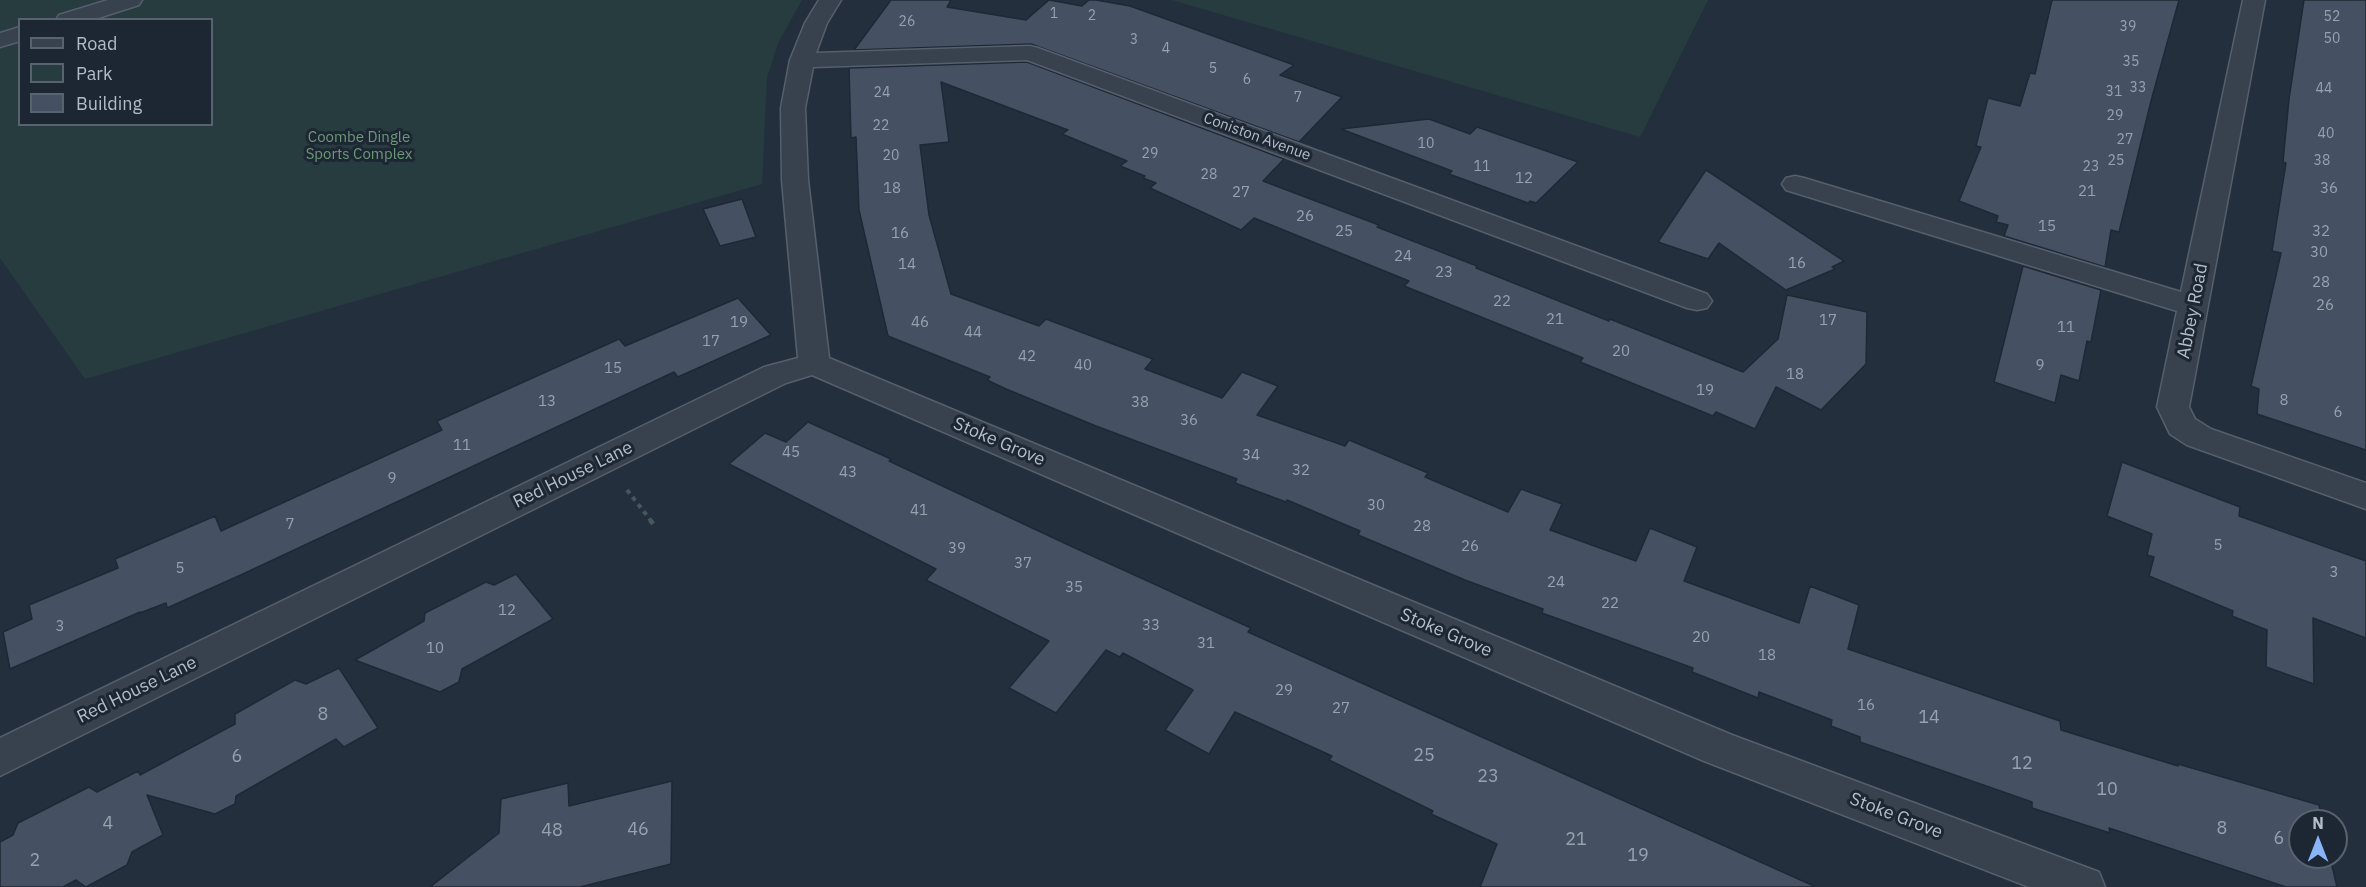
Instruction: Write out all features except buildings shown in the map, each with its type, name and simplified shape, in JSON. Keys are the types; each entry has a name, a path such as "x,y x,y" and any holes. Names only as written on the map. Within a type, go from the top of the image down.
{"street":[{"path":"73,18 131,0"},
{"path":"814,364 795,170 793,108 802,60 816,23 830,0"},
{"name":"Abbey Road","path":"2254,0 2173,407 2182,426 2199,437 2366,496"},
{"path":"0,40 18,35"},
{"name":"Coniston Avenue","path":"802,60 1030,53 1697,301"},
{"path":"1795,184 1851,191 2194,306"},
{"name":"Red House Lane","path":"0,758 775,375 814,364"},
{"name":"Stoke Grove","path":"814,364 1718,748 2083,887"}],"green space":[{"name":"Coombe Dingle Sports Complex","path":"0,0 802,0 778,43 767,78 762,184 85,379 0,258"},
{"path":"1172,0 1708,0 1640,137"}]}
